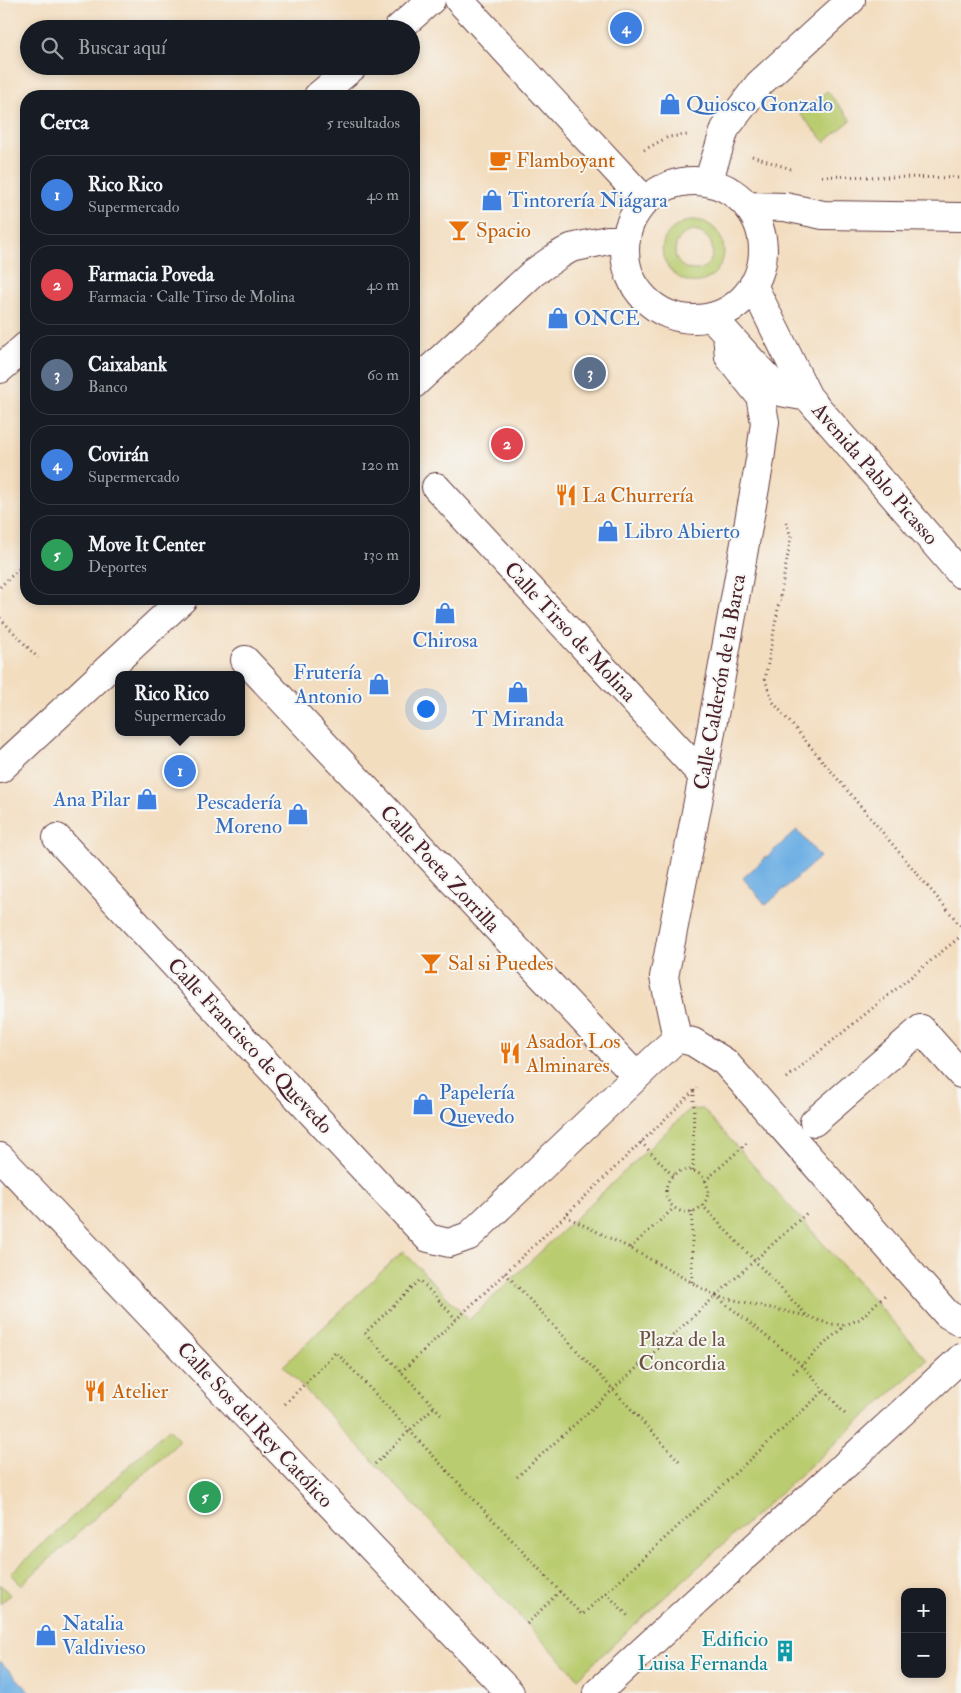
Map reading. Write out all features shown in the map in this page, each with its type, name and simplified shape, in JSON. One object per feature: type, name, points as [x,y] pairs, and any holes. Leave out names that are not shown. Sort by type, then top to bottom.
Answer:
[{"type":"street","points":[[408,20],[431,0]]},
{"type":"street","points":[[459,0],[645,201]]},
{"type":"street","points":[[708,182],[725,129],[759,84],[851,0]]},
{"type":"street","points":[[325,90],[343,75]]},
{"type":"street","points":[[689,181],[708,182],[729,190],[747,206],[755,218],[761,233],[763,246],[759,273],[753,285],[720,326],[697,320],[682,319],[654,307],[641,294],[631,279],[626,260],[626,240],[632,219],[645,201],[657,191],[671,184],[689,181]]},
{"type":"street","points":[[747,206],[785,207],[823,214],[961,217]]},
{"type":"street","points":[[420,378],[533,272],[571,248],[608,240],[626,240]]},
{"type":"street","name":"Avenida Pablo Picasso","points":[[753,285],[808,397],[961,574]]},
{"type":"street","name":"Avenida Pablo Picasso","points":[[720,326],[780,392],[808,397]]},
{"type":"street","name":"Calle Calderón de la Barca","points":[[677,1038],[664,977],[703,776],[760,460],[765,422],[760,396],[729,357],[720,326]]},
{"type":"street","points":[[0,369],[20,351]]},
{"type":"street","name":"Calle Tirso de Molina","points":[[436,487],[703,776]]},
{"type":"street","points":[[0,768],[177,605]]},
{"type":"street","name":"Calle Poeta Zorrilla","points":[[245,660],[636,1076]]},
{"type":"street","name":"Calle Francisco de Quevedo","points":[[57,838],[428,1238],[449,1243],[470,1236],[636,1076]]},
{"type":"street","points":[[814,1122],[921,1029],[961,1074]]},
{"type":"street","points":[[636,1076],[677,1038],[693,1042],[725,1062],[947,1314],[961,1322]]},
{"type":"street","name":"Calle Sos del Rey Católico","points":[[0,1156],[510,1693]]},
{"type":"street","points":[[597,1693],[961,1358]]},
{"type":"path","points":[[642,151],[668,137],[686,135]]},
{"type":"path","points":[[764,160],[798,172]]},
{"type":"path","points":[[815,176],[961,178]]},
{"type":"path","points":[[784,518],[791,537],[765,680],[773,702],[961,926]]},
{"type":"path","points":[[0,587],[20,568]]},
{"type":"path","points":[[0,618],[38,658]]},
{"type":"path","points":[[781,1083],[961,936]]},
{"type":"path","points":[[401,1372],[694,1090],[693,1171]]},
{"type":"path","points":[[705,1181],[754,1136]]},
{"type":"path","points":[[641,1142],[673,1176]]},
{"type":"path","points":[[693,1171],[705,1181],[708,1194],[702,1206],[692,1211],[680,1211],[674,1208],[667,1198],[666,1186],[678,1172],[693,1171]]},
{"type":"path","points":[[517,1477],[816,1205]]},
{"type":"path","points":[[702,1206],[806,1316]]},
{"type":"path","points":[[630,1248],[674,1208]]},
{"type":"path","points":[[692,1211],[692,1282]]},
{"type":"path","points":[[565,1216],[630,1248],[716,1296],[802,1364],[870,1441]]},
{"type":"path","points":[[505,1273],[680,1462]]},
{"type":"path","points":[[441,1414],[365,1334],[420,1280],[456,1319]]},
{"type":"path","points":[[716,1296],[806,1316],[829,1324],[844,1324],[860,1319],[891,1290]]},
{"type":"path","points":[[793,1373],[844,1324]]},
{"type":"path","points":[[285,1404],[336,1352],[582,1615],[824,1390]]},
{"type":"path","points":[[375,1464],[434,1407]]},
{"type":"path","points":[[527,1624],[560,1591]]},
{"type":"path","points":[[606,1593],[629,1617]]},
{"type":"green space","points":[[827,91],[851,120],[825,142],[800,114]]},
{"type":"green space","points":[[690,220],[695,220],[706,223],[717,231],[724,247],[723,259],[709,278],[695,282],[681,279],[670,270],[663,257],[663,243],[671,230]],"holes":[[[693,231],[702,234],[712,245],[711,259],[701,269],[685,268],[676,258],[676,245],[685,234]]]},
{"type":"green space","name":"Plaza de la Concordia","points":[[703,1109],[927,1360],[635,1624],[578,1678],[283,1366],[403,1251],[469,1320],[689,1110]]},
{"type":"green space","points":[[169,1429],[180,1441],[21,1585],[11,1573]]},
{"type":"green space","points":[[0,1584],[10,1595],[0,1604]]},
{"type":"water","points":[[797,830],[820,857],[766,905],[743,878]]},
{"type":"water","points":[[0,1661],[31,1693],[0,1693]]},
{"type":"place","name":"Covirán","points":[[626,28]]},
{"type":"place","name":"Quiosco Gonzalo","points":[[670,104]]},
{"type":"place","name":"Flamboyant","points":[[500,160]]},
{"type":"place","name":"Tintorería Niágara","points":[[492,200]]},
{"type":"place","name":"Spacio","points":[[459,230]]},
{"type":"place","name":"ONCE","points":[[558,318]]},
{"type":"place","name":"Caixabank","points":[[590,373]]},
{"type":"place","name":"Farmacia Poveda","points":[[507,444]]},
{"type":"place","name":"La Churrería","points":[[566,495]]},
{"type":"place","name":"Libro Abierto","points":[[608,531]]},
{"type":"place","name":"Chirosa","points":[[445,613]]},
{"type":"place","name":"Frutería Antonio","points":[[379,684]]},
{"type":"place","name":"T Miranda","points":[[518,692]]},
{"type":"place","name":"Rico Rico","points":[[180,771]]},
{"type":"place","name":"Ana Pilar","points":[[147,799]]},
{"type":"place","name":"Pescadería Moreno","points":[[298,814]]},
{"type":"place","name":"Sal si Puedes","points":[[431,963]]},
{"type":"place","name":"Asador Los Alminares","points":[[510,1053]]},
{"type":"place","name":"Papelería Quevedo","points":[[423,1104]]},
{"type":"place","name":"Atelier","points":[[95,1391]]},
{"type":"place","name":"Move It Center","points":[[205,1497]]},
{"type":"place","name":"Natalia Valdivieso","points":[[46,1635]]},
{"type":"place","name":"Edificio Luisa Fernanda","points":[[785,1651]]}]
